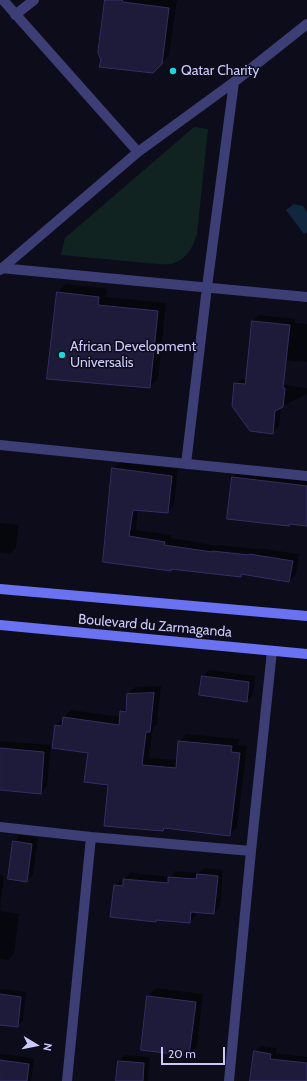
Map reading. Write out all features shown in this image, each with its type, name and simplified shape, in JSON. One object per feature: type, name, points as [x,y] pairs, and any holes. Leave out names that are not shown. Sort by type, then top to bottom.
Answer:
[{"type":"main road","name":"Boulevard du Zarmaganda","points":[[0,589],[307,616]]},
{"type":"main road","name":"Boulevard du Zarmaganda","points":[[0,625],[307,654]]},
{"type":"street","points":[[3,0],[138,152]]},
{"type":"street","points":[[15,15],[34,0]]},
{"type":"street","points":[[1,269],[138,152],[234,82],[307,24]]},
{"type":"street","points":[[186,464],[207,287],[234,82]]},
{"type":"street","points":[[1,269],[307,297]]},
{"type":"street","points":[[0,445],[307,476]]},
{"type":"street","points":[[229,1081],[272,651]]},
{"type":"street","points":[[0,827],[91,837],[251,851]]},
{"type":"street","points":[[67,1081],[91,837]]},
{"type":"green space","points":[[194,127],[208,129],[197,234],[192,247],[183,258],[172,264],[158,264],[61,255],[65,238]]},
{"type":"water","points":[[294,204],[303,206],[307,212],[307,232],[304,234],[286,210]]},
{"type":"building","points":[[105,0],[122,0],[123,2],[169,8],[162,64],[153,73],[99,67],[101,60],[98,53]]},
{"type":"building","points":[[57,292],[99,297],[98,305],[158,311],[150,388],[47,379]]},
{"type":"building","points":[[252,321],[290,325],[283,388],[285,388],[283,407],[275,411],[273,434],[250,431],[232,406],[234,383],[245,384]]},
{"type":"building","points":[[112,468],[172,476],[168,513],[133,510],[129,536],[165,542],[164,545],[212,552],[249,554],[293,561],[289,582],[241,574],[241,577],[171,569],[171,571],[103,562]]},
{"type":"building","points":[[232,477],[307,486],[307,526],[289,524],[289,526],[227,519]]},
{"type":"building","points":[[202,676],[249,682],[247,702],[199,695]]},
{"type":"building","points":[[154,693],[150,732],[146,732],[142,765],[176,768],[178,741],[232,746],[231,752],[240,753],[230,836],[164,828],[163,831],[104,826],[108,785],[84,782],[88,753],[52,748],[55,725],[62,726],[63,717],[119,725],[120,711],[126,712],[127,694]]},
{"type":"building","points":[[0,748],[44,752],[41,794],[0,790]]},
{"type":"building","points":[[13,841],[32,844],[27,882],[8,879]]},
{"type":"building","points":[[197,874],[218,876],[214,914],[191,912],[190,923],[156,920],[156,922],[110,917],[114,885],[123,886],[123,879],[168,883],[168,877],[196,879]]},
{"type":"building","points":[[0,994],[21,997],[18,1027],[0,1025]]},
{"type":"building","points":[[147,996],[196,1002],[189,1056],[141,1050]]},
{"type":"building","points":[[254,1051],[271,1054],[270,1059],[307,1063],[307,1081],[250,1081]]},
{"type":"building","points":[[0,1060],[29,1064],[27,1081],[0,1081]]},
{"type":"building","points":[[118,1061],[144,1063],[143,1081],[116,1081]]},
{"type":"place","name":"Qatar Charity","points":[[173,71]]},
{"type":"place","name":"African Development Universalis","points":[[62,355]]}]
